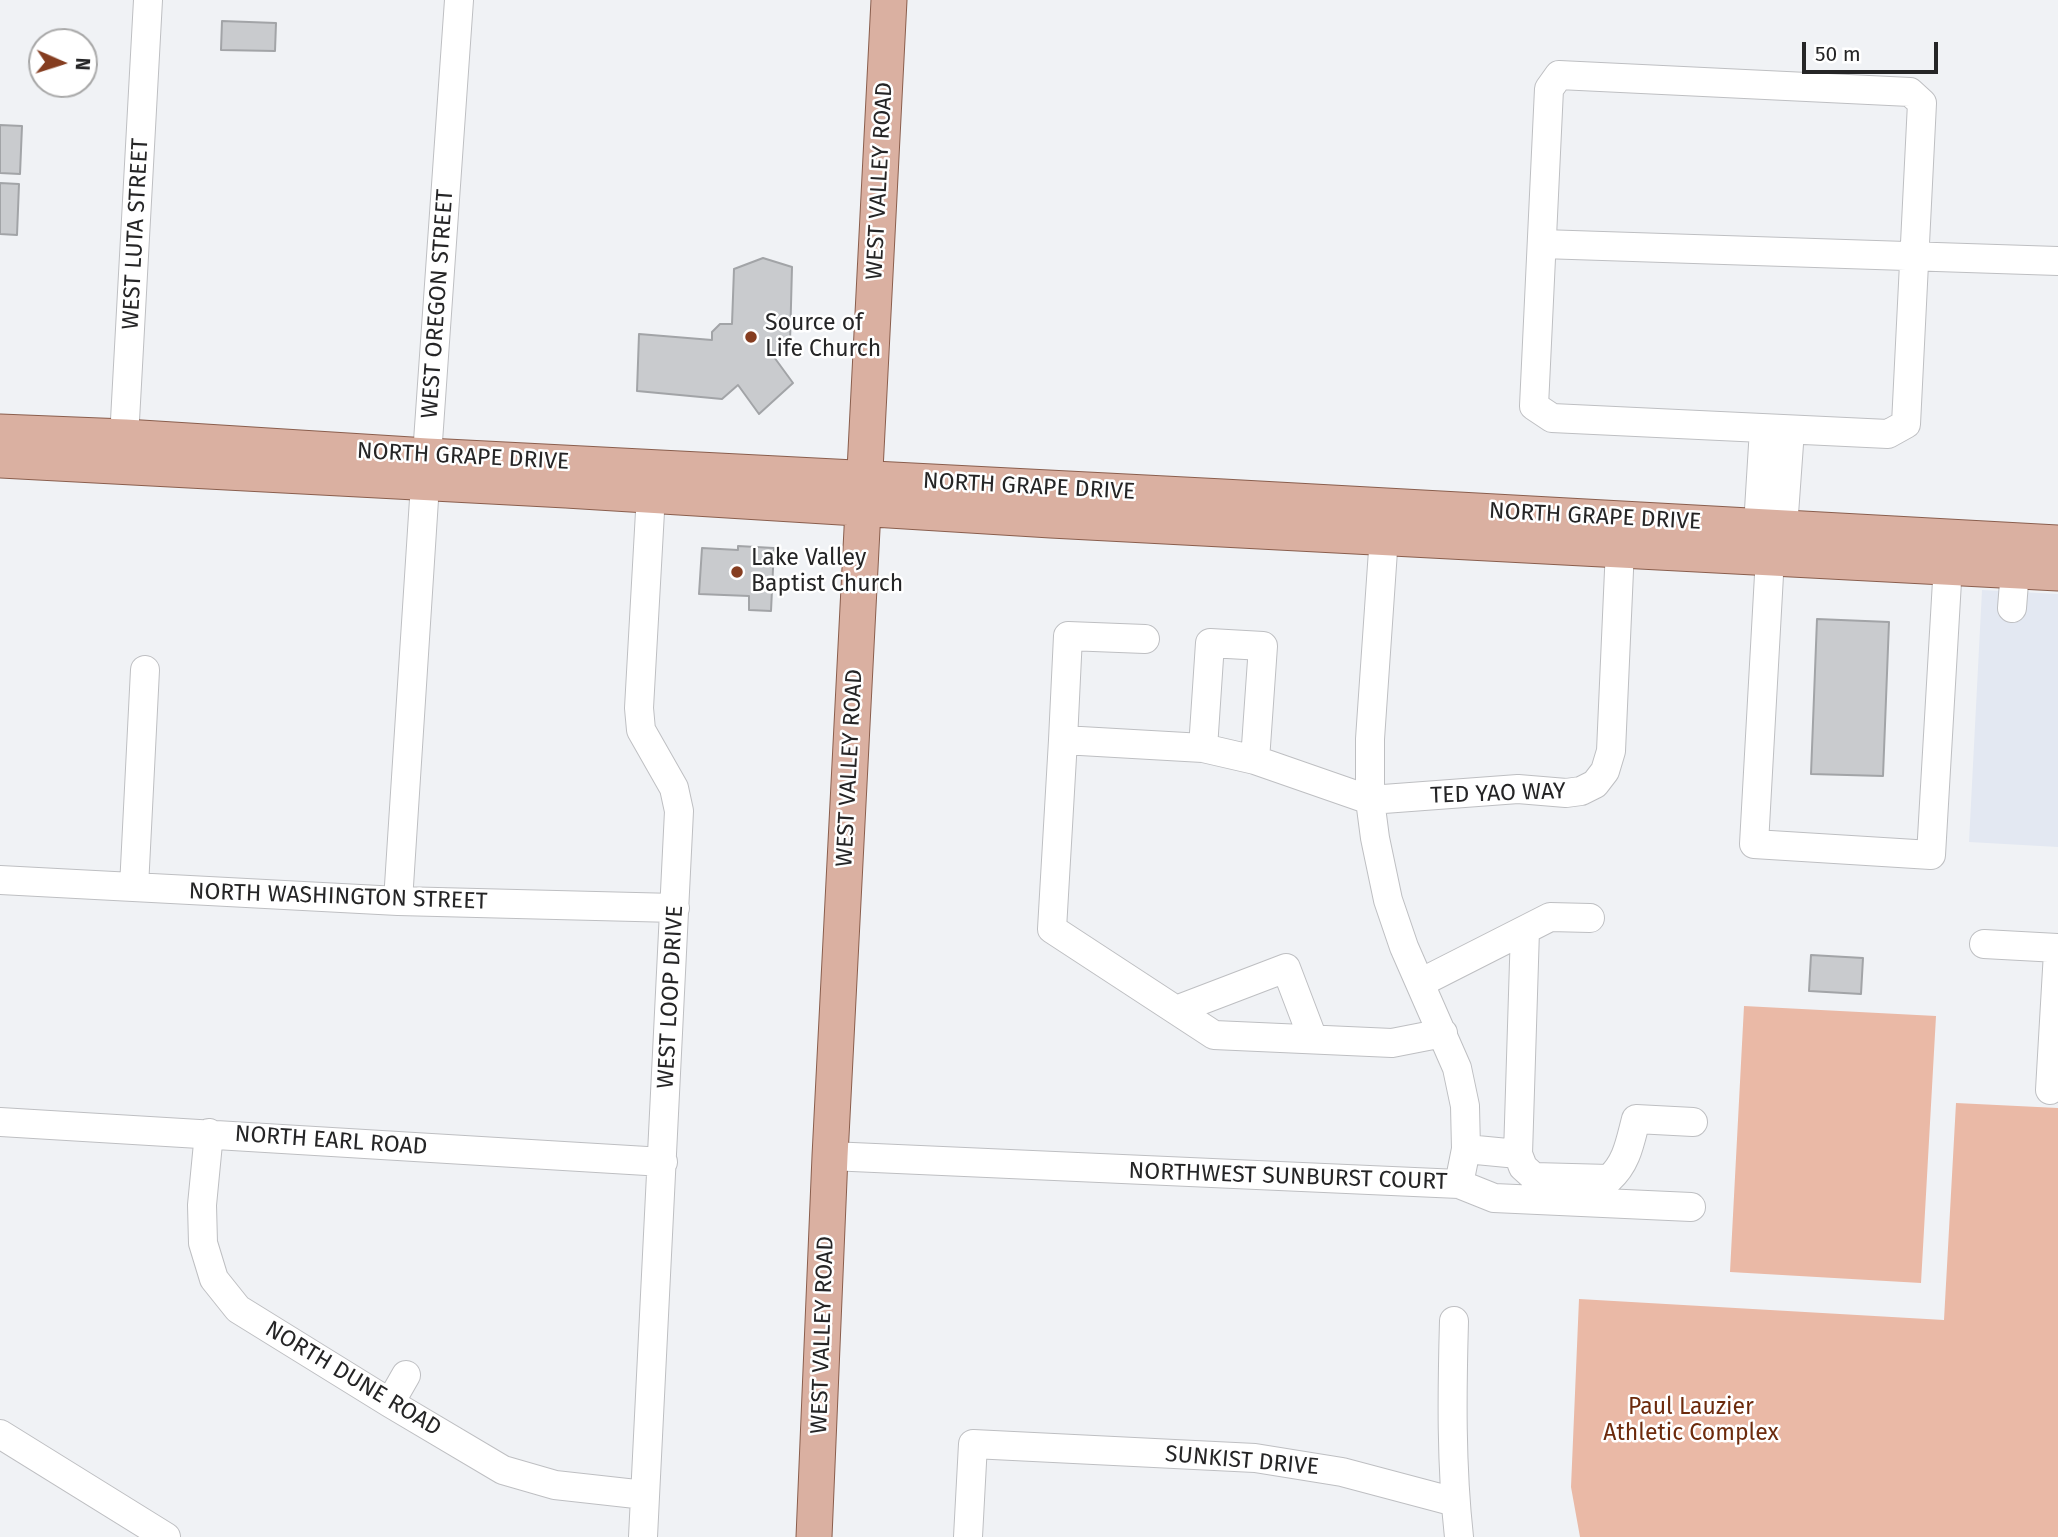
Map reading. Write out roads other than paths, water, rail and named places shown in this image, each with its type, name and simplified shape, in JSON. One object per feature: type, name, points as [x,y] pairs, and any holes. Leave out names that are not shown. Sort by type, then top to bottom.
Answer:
[{"type":"main road","name":"WEST VALLEY ROAD","points":[[814,1537],[830,1156],[889,0]]},
{"type":"main road","name":"NORTH GRAPE DRIVE","points":[[0,432],[124,452],[864,494],[1771,537],[1948,552],[2058,543]]},
{"type":"main road","points":[[0,460],[124,452]]},
{"type":"main road","name":"NORTH GRAPE DRIVE","points":[[864,494],[1384,536],[1620,548],[1771,537]]},
{"type":"main road","name":"NORTH GRAPE DRIVE","points":[[1948,552],[2015,570],[2058,573]]},
{"type":"street","name":"WEST LUTA STREET","points":[[124,452],[148,0]]},
{"type":"street","name":"WEST OREGON STREET","points":[[398,901],[459,0]]},
{"type":"street","points":[[1559,75],[1923,91],[1904,435],[1535,417],[1542,244],[1549,89],[1559,75]]},
{"type":"street","points":[[1542,244],[2058,261]]},
{"type":"street","points":[[1777,429],[1754,844],[1931,855],[1948,552]]},
{"type":"street","name":"WEST LOOP DRIVE","points":[[643,1537],[679,811],[674,788],[641,730],[639,708],[651,481]]},
{"type":"street","name":"NORTHWEST SUNBURST COURT","points":[[830,1156],[1459,1184],[1466,1149],[1465,1106],[1457,1068],[1404,947],[1388,900],[1370,800],[1370,739],[1384,536]]},
{"type":"street","name":"TED YAO WAY","points":[[1370,800],[1518,789],[1566,793],[1581,791],[1605,780],[1611,751],[1620,548]]},
{"type":"street","points":[[2012,608],[2015,570]]},
{"type":"street","points":[[1145,639],[1068,636],[1052,929],[1214,1035],[1392,1043],[1443,1033]]},
{"type":"street","points":[[1203,748],[1210,643],[1263,646],[1255,760]]},
{"type":"street","points":[[134,887],[145,670]]},
{"type":"street","points":[[1063,740],[1203,748],[1255,760],[1370,800]]},
{"type":"street","name":"NORTH WASHINGTON STREET","points":[[0,880],[398,901],[676,908]]},
{"type":"street","points":[[1420,983],[1550,918],[1590,918]]},
{"type":"street","points":[[1525,930],[1518,1154],[1523,1167],[1534,1177],[1609,1179],[1619,1170],[1626,1156],[1636,1119],[1693,1122]]},
{"type":"street","points":[[1984,944],[2058,950],[2050,1090]]},
{"type":"street","points":[[1176,1010],[1286,968],[1313,1039]]},
{"type":"street","name":"NORTH EARL ROAD","points":[[0,1122],[663,1162]]},
{"type":"street","name":"NORTH DUNE ROAD","points":[[209,1133],[202,1205],[203,1243],[214,1279],[238,1309],[503,1470],[555,1485],[645,1495]]},
{"type":"street","points":[[1466,1149],[1518,1154]]},
{"type":"street","points":[[1459,1184],[1494,1198],[1691,1207]]},
{"type":"street","points":[[1454,1321],[1452,1412],[1459,1537]]},
{"type":"street","points":[[390,1403],[406,1375]]},
{"type":"street","points":[[0,1434],[166,1537]]},
{"type":"street","name":"SUNKIST DRIVE","points":[[968,1537],[969,1440],[1024,1446],[1255,1458],[1342,1472],[1455,1502]]},
{"type":"place","name":"Source of Life Church","points":[[751,337]]},
{"type":"place","name":"Lake Valley Baptist Church","points":[[737,572]]},
{"type":"park label","name":"Paul Lauzier Athletic Complex","points":[[1691,1421]]}]
